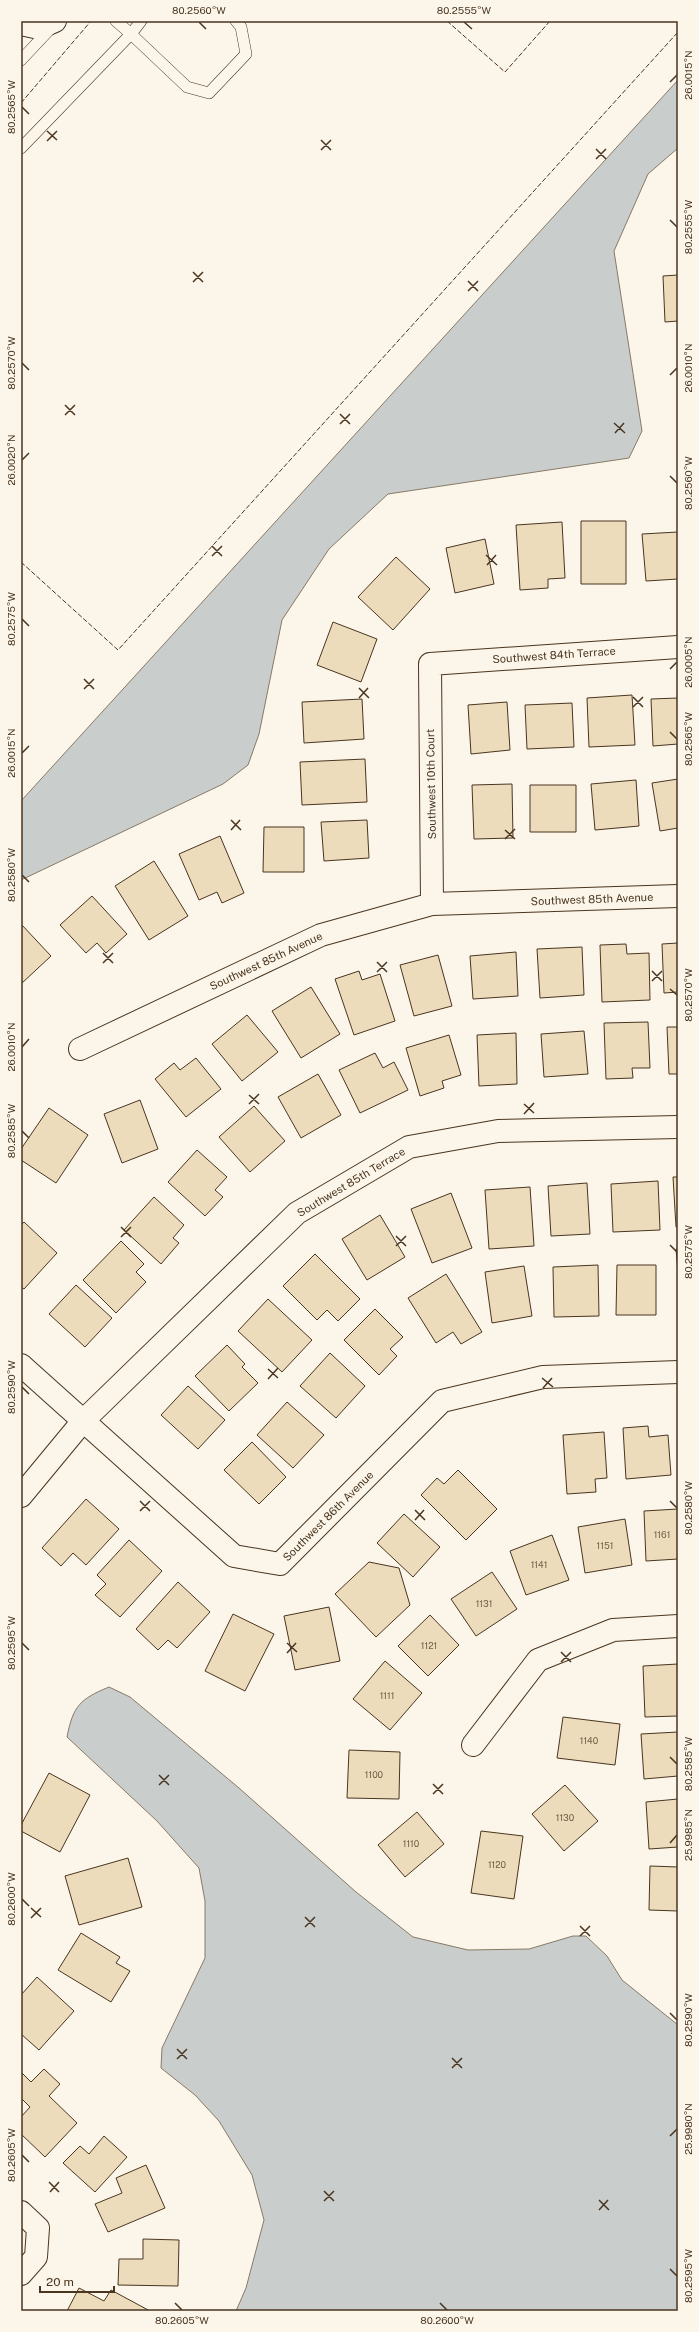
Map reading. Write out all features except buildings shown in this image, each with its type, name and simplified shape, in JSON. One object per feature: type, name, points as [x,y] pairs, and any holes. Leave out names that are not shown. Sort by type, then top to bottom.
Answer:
[{"type":"street","points":[[21,24],[39,28],[56,21]]},
{"type":"street","name":"Southwest 84th Terrace","points":[[430,664],[678,647]]},
{"type":"street","name":"Southwest 10th Court","points":[[430,664],[432,904]]},
{"type":"street","name":"Southwest 85th Avenue","points":[[80,1049],[321,935],[432,904],[678,896]]},
{"type":"street","name":"Southwest 85th Terrace","points":[[21,1496],[82,1421],[297,1213],[409,1147],[498,1131],[678,1127]]},
{"type":"street","name":"Southwest 86th Avenue","points":[[21,1365],[234,1556],[280,1564],[442,1401],[542,1377],[678,1372]]},
{"type":"street","points":[[473,1745],[538,1660],[613,1630],[678,1626]]},
{"type":"street","points":[[21,2212],[38,2228],[36,2257],[21,2274]]},
{"type":"lane","points":[[21,60],[56,21]]},
{"type":"lane","points":[[116,21],[187,87],[209,93],[246,54],[241,27],[236,21]]},
{"type":"lane","points":[[21,148],[131,34],[141,21]]},
{"type":"shaded area","points":[[678,80],[678,148],[648,174],[614,251],[642,431],[629,458],[388,494],[329,549],[282,620],[259,734],[248,765],[223,784],[21,880],[21,801]]},
{"type":"shaded area","points":[[109,1687],[130,1697],[239,1788],[356,1892],[413,1937],[468,1950],[529,1949],[573,1936],[586,1936],[607,1956],[622,1980],[678,2025],[678,2311],[236,2311],[246,2288],[264,2220],[252,2175],[219,2121],[195,2095],[161,2068],[162,2048],[205,1958],[205,1901],[199,1868],[157,1821],[67,1737],[72,1718],[79,1705],[99,1691]]},
{"type":"fence","points":[[21,103],[91,21]]},
{"type":"fence","points":[[447,21],[505,72],[550,21]]},
{"type":"fence","points":[[21,562],[118,650],[678,32]]}]
